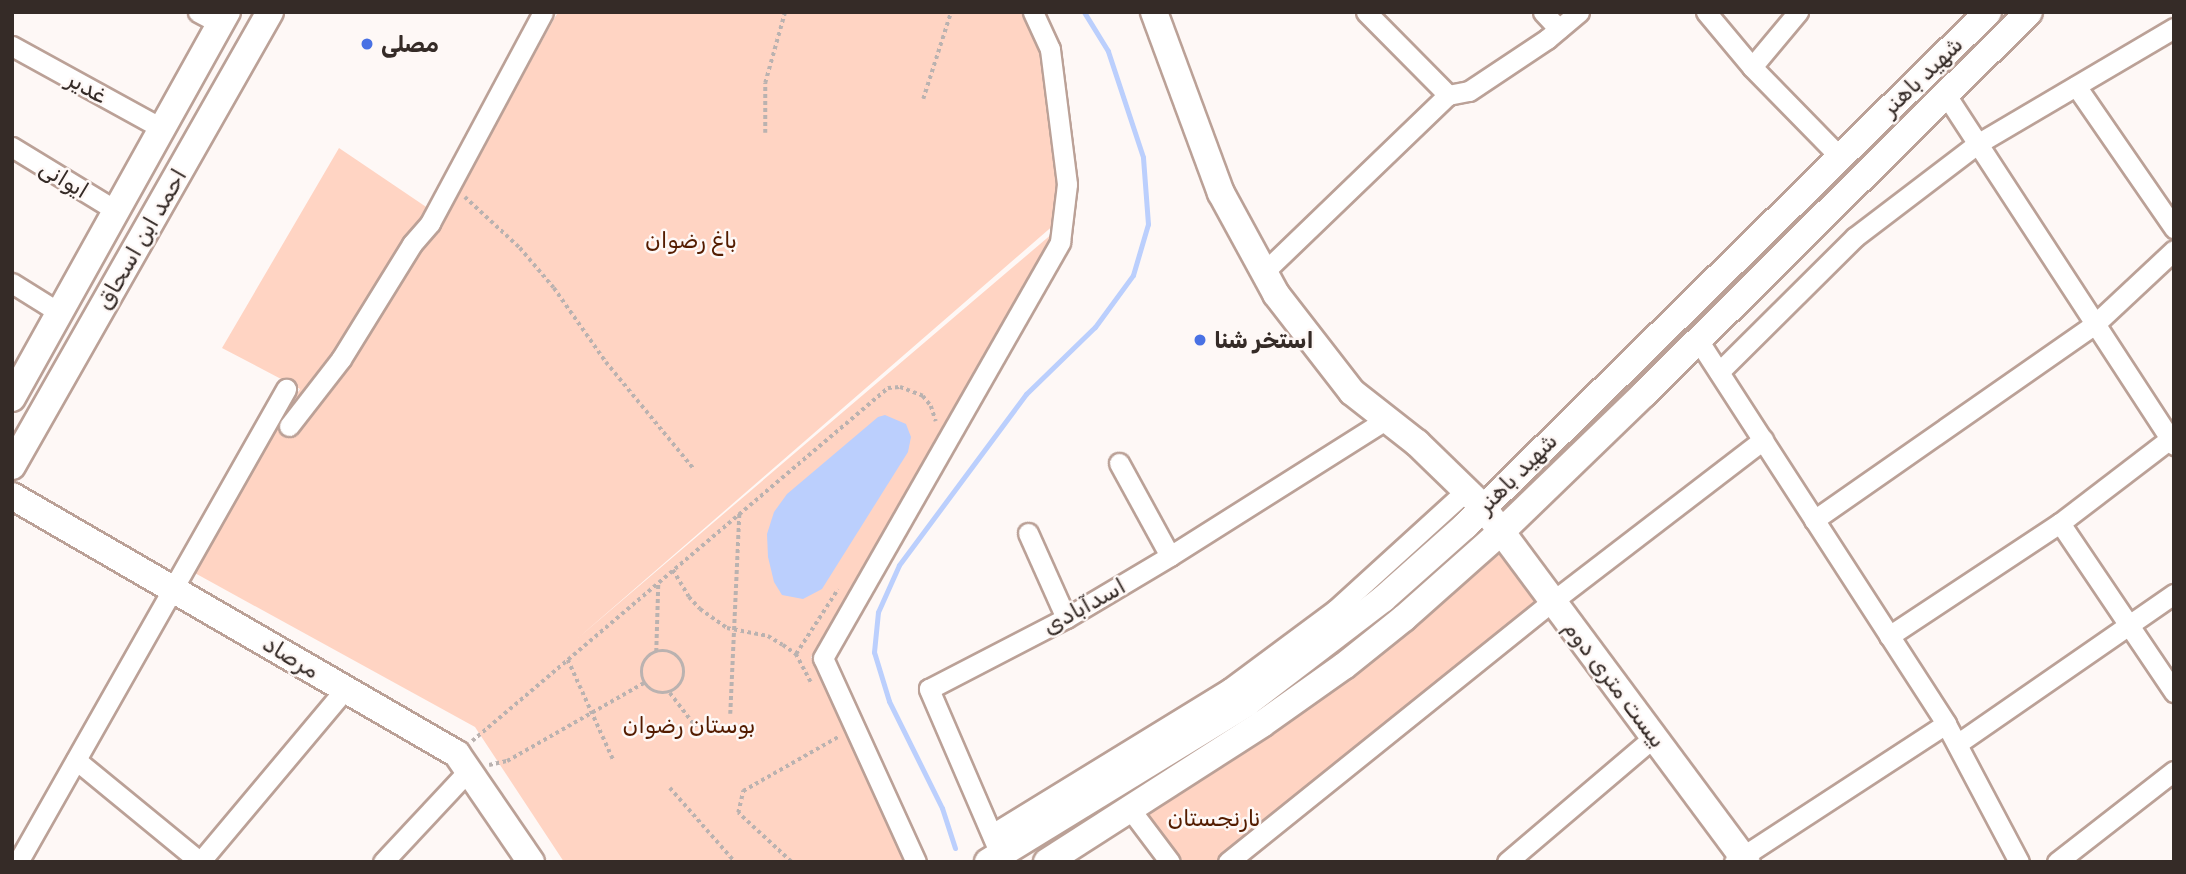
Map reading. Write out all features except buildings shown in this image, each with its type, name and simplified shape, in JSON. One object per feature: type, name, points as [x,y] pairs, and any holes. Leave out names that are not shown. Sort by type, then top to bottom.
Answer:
[{"type":"main road","name":"احمد ابن اسحاق","points":[[12,466],[270,12]]},
{"type":"main road","name":"بیست متری دوم","points":[[1154,12],[1222,193],[1276,294],[1352,392],[1387,419],[1474,499],[1654,737],[1741,860]]},
{"type":"main road","name":"شهید باهنر","points":[[994,850],[1258,696],[1383,599],[1474,499],[1840,157],[1988,12]]},
{"type":"main road","name":"شهید باهنر","points":[[1047,862],[1262,724],[1344,666],[1501,532],[2029,12]]},
{"type":"main road","name":"احمد ابن اسحاق","points":[[12,398],[163,129],[215,16]]},
{"type":"main road","name":"مرصاد","points":[[12,496],[173,587],[463,762],[531,862]]},
{"type":"street","points":[[289,426],[371,314],[451,183],[542,12]]},
{"type":"street","points":[[916,862],[822,658],[1060,242],[1067,184],[1050,49],[1033,12]]},
{"type":"street","points":[[1366,12],[1448,95]]},
{"type":"street","points":[[1543,12],[1559,29]]},
{"type":"street","points":[[1264,272],[1448,95],[1469,91],[1559,29],[1579,12]]},
{"type":"street","points":[[1706,12],[1752,67],[1840,157]]},
{"type":"street","points":[[1752,67],[1798,12]]},
{"type":"street","points":[[1719,372],[1855,237],[1977,144],[2174,29]]},
{"type":"street","name":"غدیر","points":[[12,46],[163,129]]},
{"type":"street","points":[[2076,86],[2174,228]]},
{"type":"street","points":[[1889,636],[2060,523],[2172,442],[2166,415],[2095,324],[1945,95]]},
{"type":"street","name":"ایوانی","points":[[12,148],[117,211]]},
{"type":"street","points":[[1814,520],[2095,324],[2174,250]]},
{"type":"street","points":[[12,284],[60,313]]},
{"type":"street","points":[[1698,340],[1946,724],[2019,862]]},
{"type":"street","points":[[18,862],[286,389]]},
{"type":"street","name":"اسدآبادی","points":[[994,850],[929,689],[1066,618],[1170,556],[1387,419]]},
{"type":"street","points":[[1228,862],[1553,601],[1763,440]]},
{"type":"street","points":[[1119,463],[1170,556]]},
{"type":"street","points":[[2060,523],[2174,692]]},
{"type":"street","points":[[1028,533],[1066,618]]},
{"type":"street","points":[[1957,744],[2174,594]]},
{"type":"street","points":[[76,760],[200,862],[345,689]]},
{"type":"street","points":[[1741,860],[1946,724]]},
{"type":"street","points":[[1507,862],[1654,737]]},
{"type":"street","points":[[383,862],[463,762]]},
{"type":"street","points":[[2057,862],[2174,771]]},
{"type":"street","points":[[1130,809],[1170,862]]},
{"type":"path","points":[[765,133],[765,83],[785,12]]},
{"type":"path","points":[[923,99],[951,12]]},
{"type":"path","points":[[451,183],[520,248],[554,288],[606,362],[693,468]]},
{"type":"path","points":[[463,762],[568,660],[888,388],[912,390],[923,396],[936,417],[936,430]]},
{"type":"path","points":[[730,714],[739,514]]},
{"type":"path","points":[[673,570],[689,597],[700,609],[727,628],[768,636],[796,654],[812,684]]},
{"type":"path","points":[[656,652],[657,583]]},
{"type":"path","points":[[796,654],[840,587]]},
{"type":"path","points":[[656,652],[671,652],[677,656],[684,669],[681,683],[670,693],[655,692],[644,683],[644,661],[656,652]]},
{"type":"path","points":[[568,660],[613,759]]},
{"type":"path","points":[[463,762],[508,761],[644,683]]},
{"type":"path","points":[[670,693],[696,727]]},
{"type":"path","points":[[791,862],[738,813],[738,804],[743,791],[838,736],[834,730]]},
{"type":"path","points":[[670,788],[735,862]]},
{"type":"green space","name":"باغ رضوان","points":[[558,12],[1029,12],[1050,49],[1063,217],[578,638],[1053,233],[811,657],[816,671],[898,818],[910,862],[564,862],[475,727],[193,572],[300,389],[222,348],[339,148],[444,219]]},
{"type":"green space","name":"نارنجستان","points":[[1502,544],[1548,605],[1228,862],[1184,862],[1142,812],[1260,740],[1359,672],[1479,561]]},
{"type":"water","points":[[885,415],[906,424],[911,437],[908,452],[822,589],[803,599],[782,595],[774,582],[768,557],[767,534],[774,512],[787,494],[878,417]]},
{"type":"waterway","points":[[955,848],[942,808],[889,701],[874,652],[878,612],[899,565],[1026,394],[1095,327],[1133,275],[1148,224],[1143,157],[1108,51],[1084,12]]},
{"type":"place","name":"مصلی","points":[[367,44]]},
{"type":"place","name":"استخر شنا","points":[[1200,340]]},
{"type":"park label","name":"بوستان رضوان","points":[[689,725]]}]
